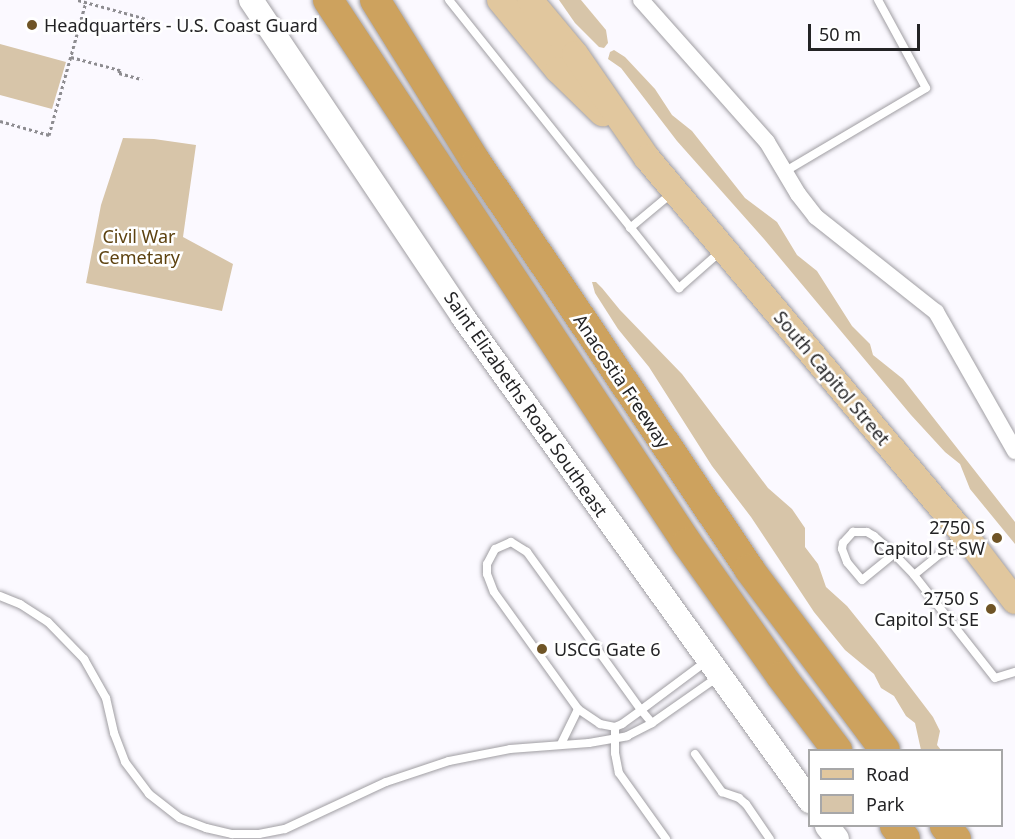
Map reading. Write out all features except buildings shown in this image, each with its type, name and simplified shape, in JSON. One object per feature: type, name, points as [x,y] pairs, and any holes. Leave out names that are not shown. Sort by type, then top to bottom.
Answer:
[{"type":"highway","name":"Anacostia Freeway","points":[[328,0],[693,552],[836,749]]},
{"type":"highway","name":"Anacostia Freeway","points":[[375,0],[453,126],[749,569],[884,749]]},
{"type":"highway","points":[[947,827],[956,839]]},
{"type":"main road","name":"Saint Elizabeths Road Southeast","points":[[251,0],[463,317],[808,798]]},
{"type":"main road","points":[[500,0],[558,70],[647,158]]},
{"type":"main road","points":[[530,0],[575,54],[647,158]]},
{"type":"main road","name":"South Capitol Street","points":[[647,158],[964,534],[1015,601]]},
{"type":"street","points":[[641,0],[767,142],[802,200],[821,222],[936,312],[1015,451]]},
{"type":"lane","points":[[449,0],[679,288],[724,249]]},
{"type":"lane","points":[[784,172],[926,88],[878,0]]},
{"type":"lane","points":[[630,228],[675,191]]},
{"type":"lane","points":[[894,554],[862,580],[847,562],[842,549],[848,537],[860,531],[874,536],[894,554],[914,575],[995,678],[1015,672]]},
{"type":"lane","points":[[914,575],[964,534]]},
{"type":"lane","points":[[652,723],[641,711],[527,552],[520,544],[511,542],[502,544],[490,556],[487,574],[490,584],[578,709],[600,724],[615,727],[641,711],[714,668]]},
{"type":"lane","points":[[0,596],[20,604],[48,622],[74,646],[89,665],[106,698],[119,749],[139,784],[159,803],[180,818],[219,832],[245,835],[272,832],[299,824],[357,794],[417,771],[481,754],[616,740],[652,723],[714,668]]},
{"type":"lane","points":[[561,744],[578,709]]},
{"type":"lane","points":[[615,727],[619,773],[666,839]]},
{"type":"lane","points":[[695,754],[722,792],[739,798],[746,804],[770,839]]},
{"type":"path","points":[[78,0],[147,19]]},
{"type":"path","points":[[0,121],[50,135],[86,2]]},
{"type":"path","points":[[71,57],[120,70],[119,73],[142,79]]},
{"type":"green space","points":[[559,0],[581,0],[606,30],[608,43],[604,48],[599,47],[575,23]]},
{"type":"green space","points":[[0,44],[66,62],[52,109],[0,95]]},
{"type":"green space","points":[[614,50],[625,57],[655,89],[672,115],[692,131],[745,198],[777,222],[797,255],[817,271],[852,326],[870,344],[873,355],[903,379],[1015,522],[1015,544],[970,489],[960,464],[945,452],[911,415],[764,239],[677,141],[621,68],[608,59],[610,52]]},
{"type":"green space","name":"Civil War Cemetary","points":[[123,138],[154,139],[196,145],[183,237],[233,264],[222,311],[86,283],[101,205]]},
{"type":"green space","points":[[592,282],[596,282],[602,288],[620,310],[682,374],[768,488],[792,509],[805,528],[805,547],[818,564],[826,587],[847,606],[933,717],[940,731],[937,745],[940,749],[921,749],[915,723],[906,716],[894,696],[881,688],[874,674],[845,650],[814,612],[751,517],[712,466],[649,367],[618,329],[595,293]]},
{"type":"place","name":"Headquarters - U.S. Coast Guard","points":[[32,25]]},
{"type":"place","name":"2750 S Capitol St SW","points":[[997,538]]},
{"type":"place","name":"2750 S Capitol St SE","points":[[991,609]]},
{"type":"place","name":"USCG Gate 6","points":[[542,649]]}]
